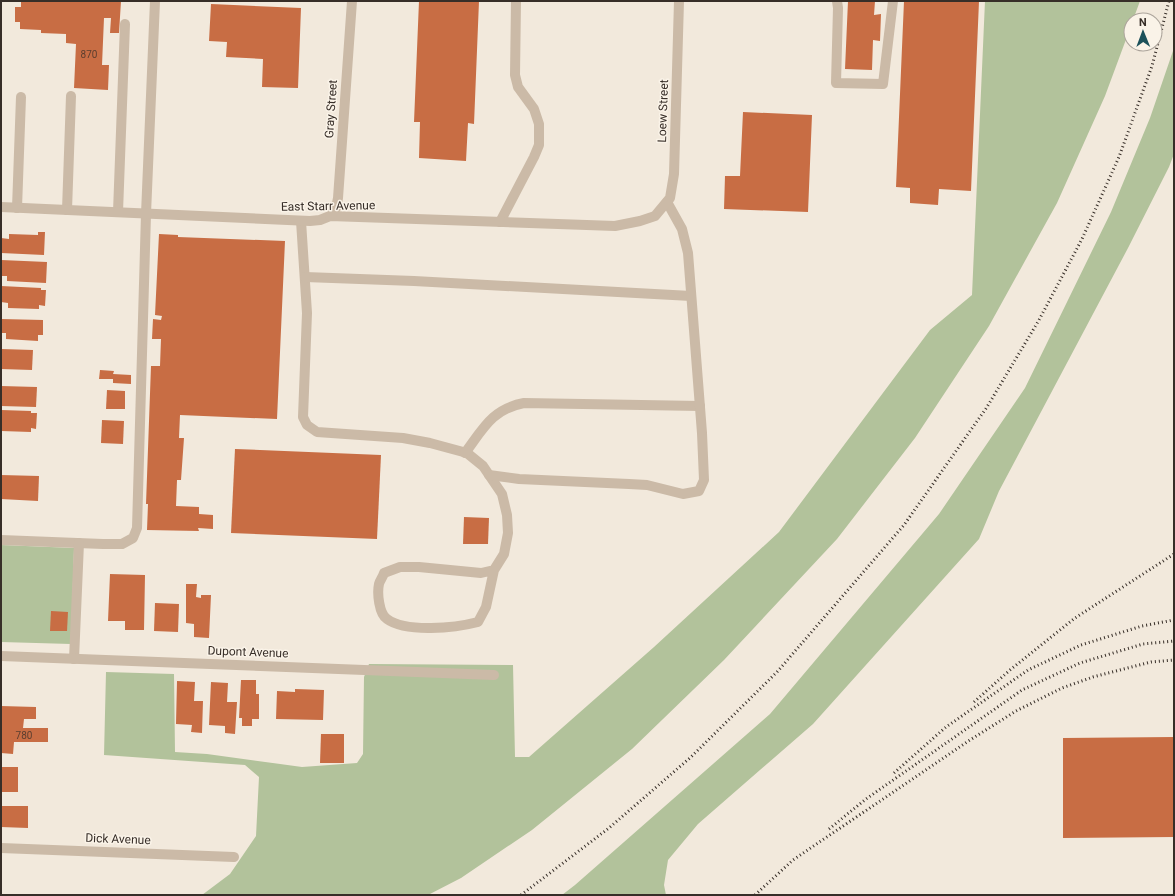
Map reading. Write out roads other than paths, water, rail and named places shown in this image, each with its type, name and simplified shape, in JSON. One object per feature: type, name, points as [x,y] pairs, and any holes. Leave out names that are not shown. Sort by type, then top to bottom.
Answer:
[{"type":"street","points":[[1,540],[79,544],[122,544],[134,538],[137,528],[146,214],[155,1]]},
{"type":"street","name":"Gray Street","points":[[330,216],[336,208],[338,198],[352,1]]},
{"type":"street","points":[[500,222],[534,157],[538,145],[539,124],[534,109],[518,87],[515,75],[516,1]]},
{"type":"street","name":"Loew Street","points":[[655,216],[670,198],[674,174],[679,1]]},
{"type":"street","points":[[837,1],[836,82],[884,84],[892,1]]},
{"type":"street","points":[[118,212],[125,24]]},
{"type":"street","points":[[67,210],[71,96]]},
{"type":"street","points":[[17,208],[21,97]]},
{"type":"street","points":[[489,475],[519,479],[647,485],[683,494],[699,492],[704,480],[700,406],[688,253],[682,229],[667,202]]},
{"type":"street","name":"East Starr Avenue","points":[[1,207],[301,221],[320,220],[330,216],[615,226],[640,221],[655,216]]},
{"type":"street","points":[[301,221],[307,313],[303,417],[307,425],[317,432],[403,438],[430,443],[465,453],[483,466],[502,494],[507,515],[508,533],[504,554],[494,570],[486,607],[478,622],[464,626],[430,628],[401,626],[386,618],[379,607],[378,586],[384,573],[400,567],[419,567],[481,573],[494,570]]},
{"type":"street","points":[[305,277],[691,296]]},
{"type":"street","points":[[465,453],[485,425],[501,410],[513,405],[524,403],[700,406]]},
{"type":"street","points":[[74,659],[79,544]]},
{"type":"street","name":"Dupont Avenue","points":[[1,656],[494,675]]},
{"type":"street","name":"Dick Avenue","points":[[1,848],[234,857]]},
{"type":"railway","points":[[521,895],[609,828],[691,757],[777,672],[904,525],[987,407],[1039,320],[1082,239],[1119,157],[1152,66],[1169,1]]},
{"type":"railway","points":[[974,702],[1010,670],[1075,618],[1174,554]]},
{"type":"railway","points":[[894,773],[946,727],[1028,670],[1081,645],[1142,626],[1174,620]]},
{"type":"railway","points":[[829,829],[866,799],[1022,690],[1080,663],[1143,644],[1174,641]]},
{"type":"railway","points":[[755,895],[793,860],[970,740],[1016,711],[1062,688],[1093,677],[1151,662],[1174,660]]}]
